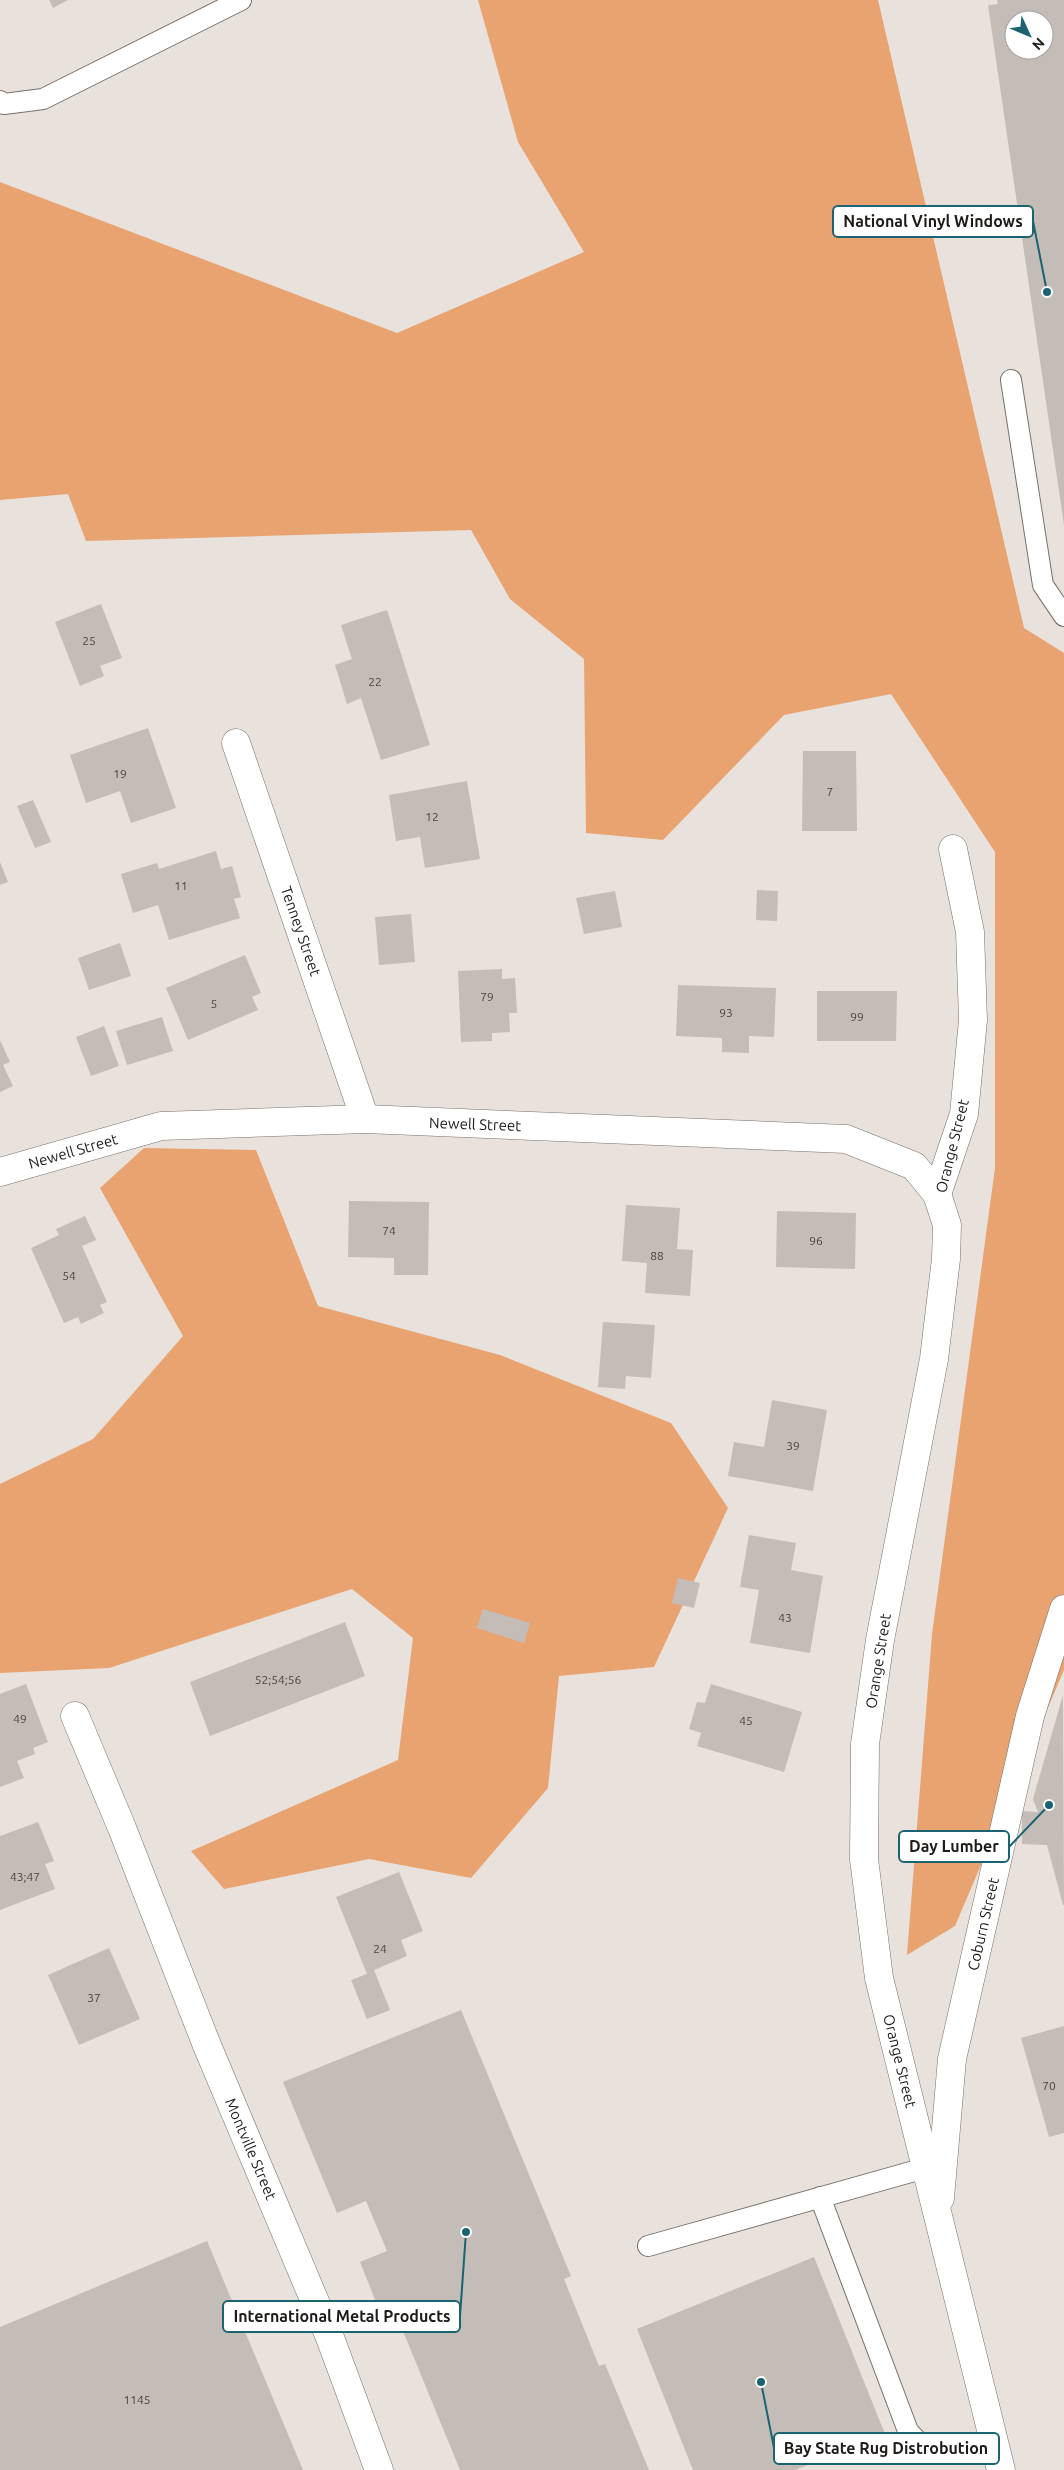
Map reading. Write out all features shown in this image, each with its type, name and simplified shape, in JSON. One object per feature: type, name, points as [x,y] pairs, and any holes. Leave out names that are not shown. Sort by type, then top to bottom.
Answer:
[{"type":"street","name":"Tenney Street","points":[[236,742],[365,1120]]},
{"type":"street","name":"Orange Street","points":[[953,849],[970,932],[973,1020],[964,1114],[937,1194],[947,1225],[946,1259],[934,1359],[880,1640],[865,1744],[864,1860],[879,1978],[999,2460]]},
{"type":"street","name":"Newell Street","points":[[0,1172],[161,1126],[365,1120],[846,1139],[914,1166],[937,1194]]},
{"type":"street","name":"Coburn Street","points":[[938,2215],[952,2058],[1030,1716],[1064,1609]]},
{"type":"street","name":"Montville Street","points":[[75,1716],[122,1828],[206,2043],[329,2335],[379,2470]]},
{"type":"lane","points":[[0,101],[4,104],[43,99],[241,0]]},
{"type":"lane","points":[[1011,380],[1043,585],[1064,616]]},
{"type":"lane","points":[[648,2246],[925,2168]]},
{"type":"lane","points":[[820,2198],[908,2431],[924,2448],[999,2460]]},
{"type":"shaded area","points":[[478,0],[878,0],[1024,628],[1064,653],[1064,1670],[955,1926],[907,1955],[932,1634],[995,1168],[995,852],[891,694],[784,715],[663,840],[586,833],[584,659],[510,599],[471,530],[86,541],[68,494],[0,500],[0,182],[397,333],[584,252],[518,142]]},
{"type":"shaded area","points":[[144,1148],[256,1150],[318,1306],[500,1355],[671,1423],[728,1508],[654,1667],[559,1676],[548,1788],[471,1878],[369,1859],[224,1889],[191,1851],[398,1760],[413,1638],[352,1589],[109,1668],[0,1673],[0,1484],[93,1439],[183,1336],[100,1188]]},
{"type":"building","points":[[49,0],[68,0],[53,8]]},
{"type":"building","points":[[997,0],[1064,0],[1064,525],[988,5],[998,4]]},
{"type":"building","points":[[101,604],[122,658],[100,666],[104,676],[80,686],[55,622]]},
{"type":"building","points":[[387,610],[430,745],[381,760],[361,698],[347,704],[335,665],[352,659],[341,625]]},
{"type":"building","points":[[148,728],[176,808],[131,823],[120,791],[86,803],[70,755]]},
{"type":"building","points":[[803,751],[856,751],[857,831],[802,831]]},
{"type":"building","points":[[467,781],[480,859],[425,868],[420,837],[396,841],[389,795]]},
{"type":"building","points":[[33,800],[51,842],[35,848],[17,806]]},
{"type":"building","points":[[216,851],[221,869],[232,866],[241,897],[234,899],[240,918],[169,940],[158,905],[133,913],[121,874],[157,863],[159,869]]},
{"type":"building","points":[[0,862],[8,882],[0,885]]},
{"type":"building","points":[[757,890],[778,891],[777,921],[756,920]]},
{"type":"building","points":[[615,891],[622,927],[584,934],[576,898]]},
{"type":"building","points":[[411,914],[415,962],[379,965],[375,917]]},
{"type":"building","points":[[120,943],[131,976],[89,990],[78,958]]},
{"type":"building","points":[[245,955],[261,993],[252,997],[258,1010],[188,1040],[166,988]]},
{"type":"building","points":[[502,969],[502,979],[515,978],[517,1013],[509,1013],[510,1032],[492,1033],[492,1041],[461,1042],[458,971]]},
{"type":"building","points":[[678,985],[776,988],[774,1037],[749,1036],[749,1053],[722,1052],[722,1038],[676,1036]]},
{"type":"building","points":[[817,991],[897,991],[896,1041],[817,1041]]},
{"type":"building","points":[[162,1017],[173,1051],[127,1065],[116,1031]]},
{"type":"building","points":[[104,1026],[119,1066],[91,1076],[76,1037]]},
{"type":"building","points":[[0,1040],[10,1062],[3,1065],[13,1086],[0,1092]]},
{"type":"building","points":[[349,1201],[429,1202],[428,1275],[394,1275],[394,1258],[348,1257]]},
{"type":"building","points":[[626,1205],[680,1208],[677,1249],[693,1250],[690,1296],[645,1293],[647,1263],[622,1261]]},
{"type":"building","points":[[777,1211],[856,1213],[855,1269],[776,1267]]},
{"type":"building","points":[[85,1216],[96,1240],[82,1246],[107,1302],[100,1305],[104,1313],[81,1324],[78,1317],[64,1323],[31,1248],[59,1235],[56,1229]]},
{"type":"building","points":[[603,1322],[655,1325],[651,1378],[626,1376],[625,1389],[598,1387]]},
{"type":"building","points":[[772,1400],[827,1410],[813,1491],[728,1476],[734,1442],[764,1447]]},
{"type":"building","points":[[749,1535],[796,1543],[791,1570],[823,1576],[810,1653],[750,1643],[759,1590],[740,1587]]},
{"type":"building","points":[[678,1578],[700,1583],[694,1608],[672,1603]]},
{"type":"building","points":[[483,1609],[530,1623],[524,1643],[477,1628]]},
{"type":"building","points":[[345,1622],[365,1676],[210,1736],[190,1682]]},
{"type":"building","points":[[26,1684],[48,1742],[33,1748],[35,1754],[17,1761],[24,1778],[0,1787],[0,1694]]},
{"type":"building","points":[[711,1684],[802,1712],[784,1772],[697,1746],[701,1733],[689,1729],[697,1702],[705,1703]]},
{"type":"building","points":[[1063,1695],[1064,1905],[1047,1845],[1022,1844],[1022,1811],[1038,1812],[1033,1799]]},
{"type":"building","points":[[38,1822],[54,1861],[45,1864],[55,1889],[0,1910],[0,1836]]},
{"type":"building","points":[[399,1872],[423,1931],[401,1940],[407,1956],[374,1970],[390,2010],[367,2019],[351,1980],[367,1974],[336,1897]]},
{"type":"building","points":[[109,1948],[140,2019],[79,2045],[48,1975]]},
{"type":"building","points":[[461,2010],[571,2276],[564,2279],[599,2366],[605,2364],[649,2470],[460,2470],[391,2302],[378,2307],[360,2262],[387,2251],[366,2201],[337,2213],[283,2082]]},
{"type":"building","points":[[1064,2026],[1064,2133],[1049,2137],[1021,2038]]},
{"type":"building","points":[[207,2241],[303,2470],[0,2470],[0,2327]]},
{"type":"building","points":[[814,2257],[885,2434],[795,2470],[693,2470],[637,2329]]},
{"type":"place","name":"National Vinyl Windows","points":[[1047,292]]},
{"type":"place","name":"Day Lumber","points":[[1049,1805]]},
{"type":"place","name":"International Metal Products","points":[[466,2232]]},
{"type":"place","name":"Bay State Rug Distrobution","points":[[761,2382]]}]
